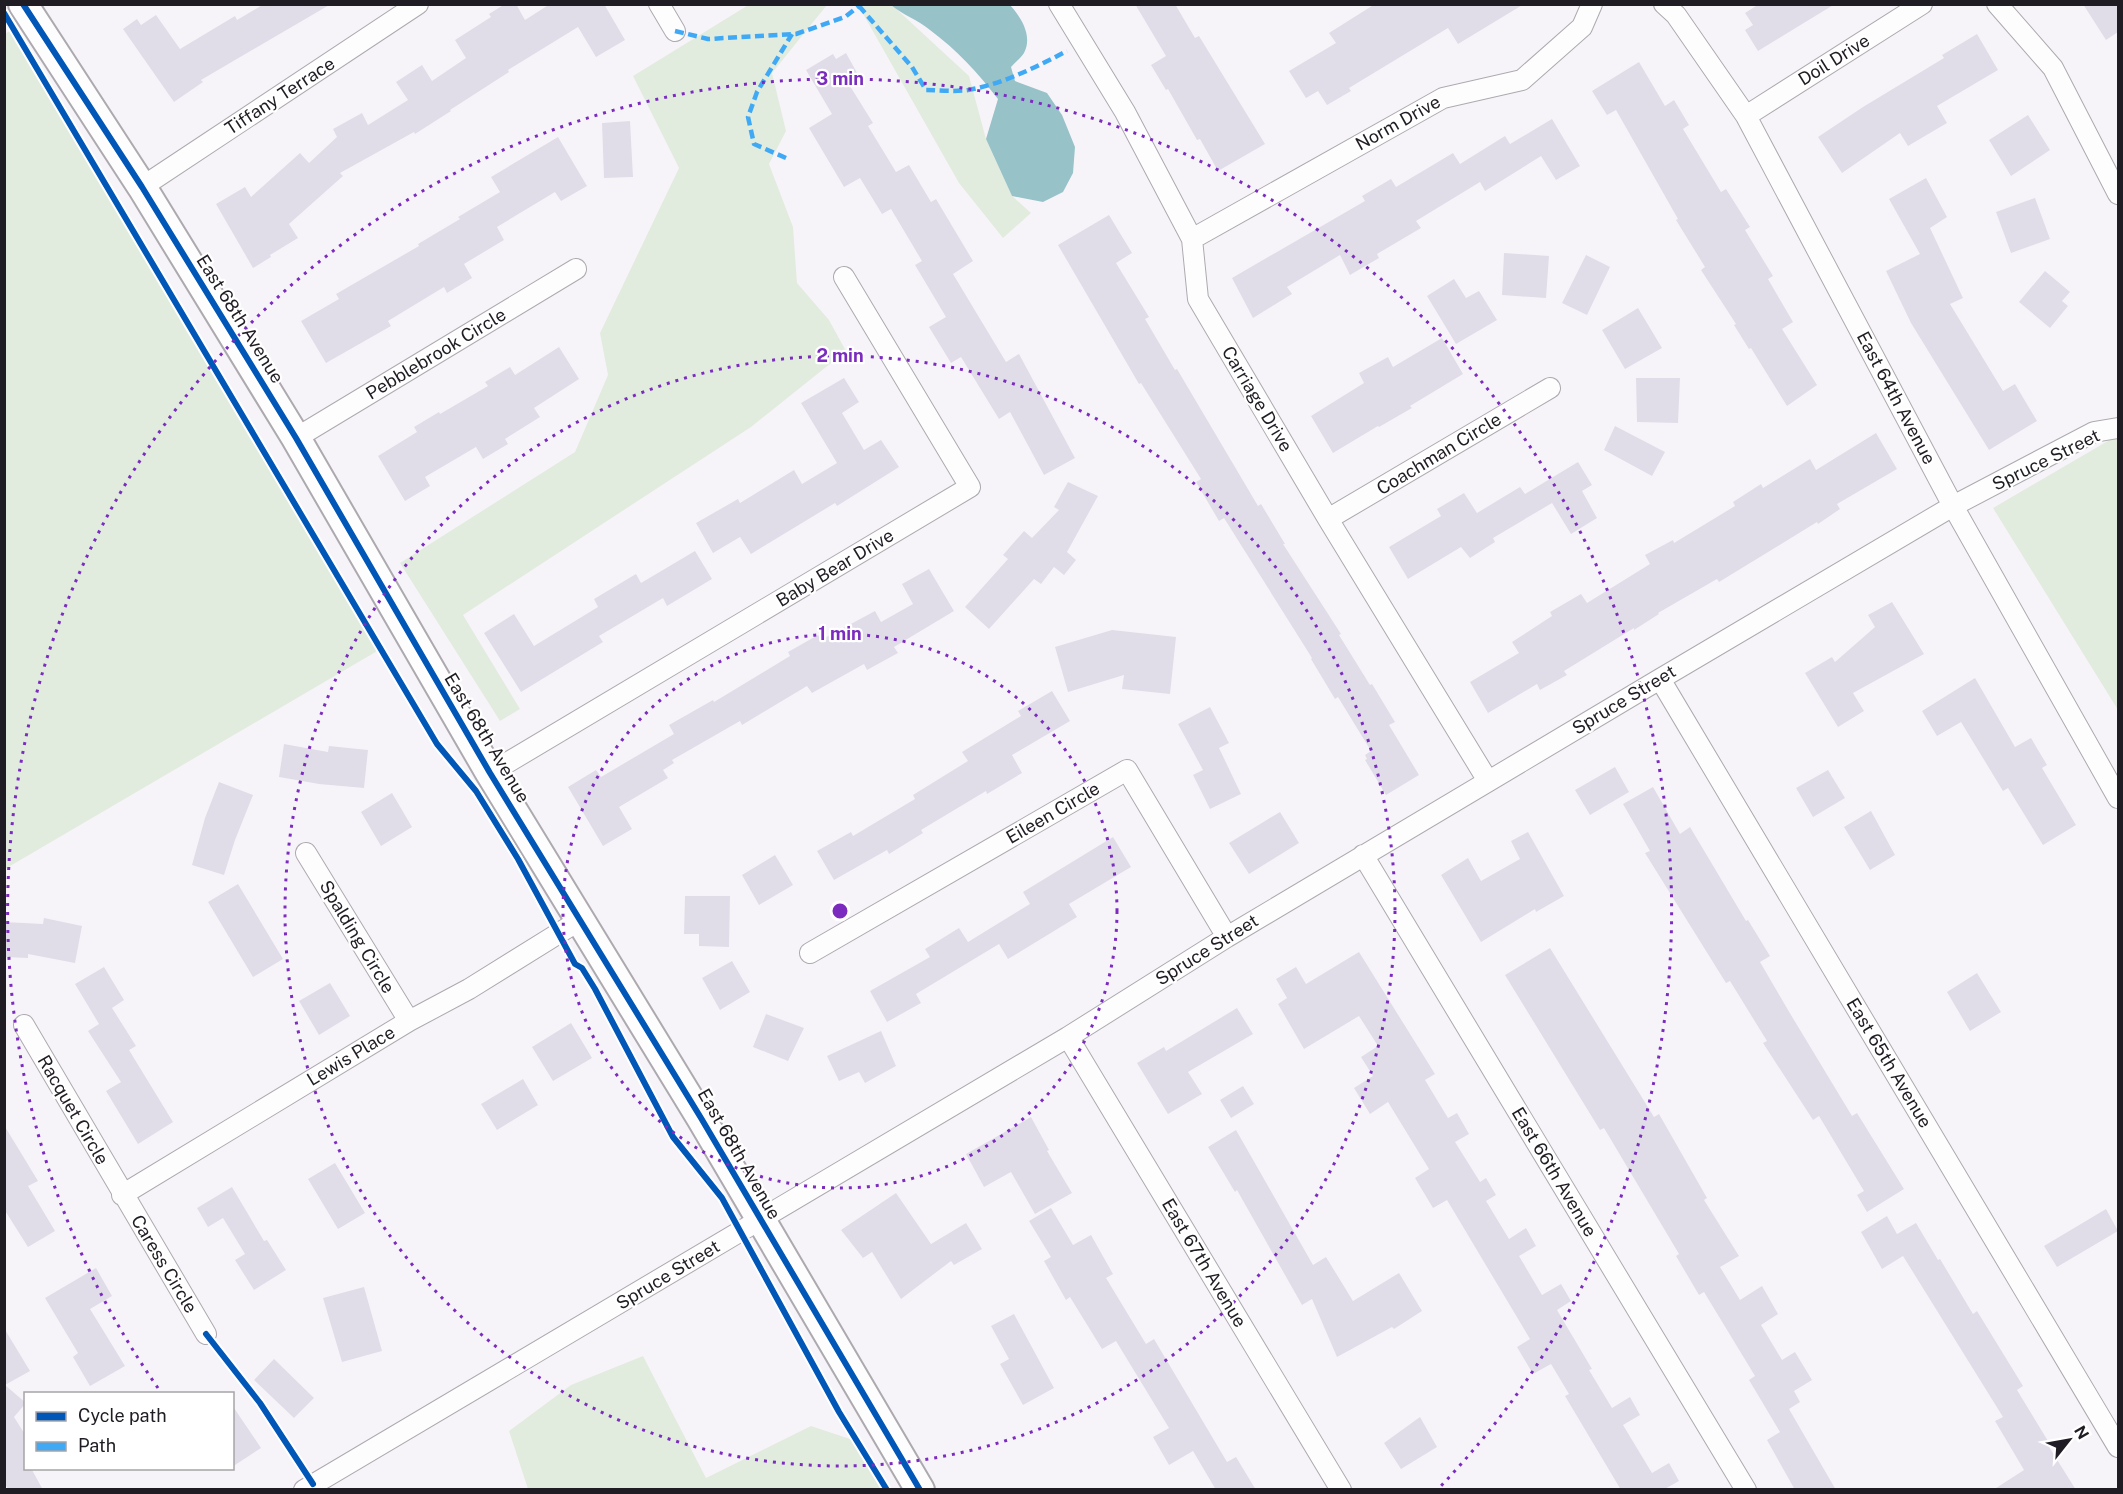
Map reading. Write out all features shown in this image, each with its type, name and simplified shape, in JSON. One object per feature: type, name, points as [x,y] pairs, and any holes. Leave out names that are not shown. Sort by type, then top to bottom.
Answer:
[{"type":"street","name":"East 68th Avenue","points":[[23,4],[142,187],[296,438],[490,773],[701,1118],[920,1490]]},
{"type":"street","name":"Tiffany Terrace","points":[[142,187],[418,4]]},
{"type":"street","points":[[659,4],[675,32]]},
{"type":"street","name":"Carriage Drive","points":[[1059,4],[1125,112],[1192,239],[1198,299],[1328,519],[1488,781]]},
{"type":"street","name":"Norm Drive","points":[[1192,239],[1443,98],[1522,80],[1582,27],[1592,4]]},
{"type":"street","name":"East 64th Avenue","points":[[1664,4],[1676,15],[1746,116],[1953,506],[2118,798]]},
{"type":"street","name":"Doil Drive","points":[[1746,116],[1922,4]]},
{"type":"street","points":[[1998,4],[2053,68],[2118,194]]},
{"type":"street","name":"Pebblebrook Circle","points":[[296,438],[576,269]]},
{"type":"street","name":"Baby Bear Drive","points":[[490,773],[970,487],[844,277]]},
{"type":"street","name":"Coachman Circle","points":[[1328,519],[1550,388]]},
{"type":"street","name":"Spruce Street","points":[[304,1490],[1068,1037],[1363,855],[1953,506],[2094,432],[2118,428]]},
{"type":"street","name":"East 65th Avenue","points":[[1660,679],[2118,1447]]},
{"type":"street","name":"Eileen Circle","points":[[810,954],[1127,770],[1227,937]]},
{"type":"street","name":"Spalding Circle","points":[[306,853],[408,1021]]},
{"type":"street","name":"East 66th Avenue","points":[[1363,855],[1746,1490]]},
{"type":"street","name":"Lewis Place","points":[[122,1195],[408,1021],[469,989],[580,920]]},
{"type":"street","name":"Racquet Circle","points":[[24,1024],[122,1195]]},
{"type":"street","name":"East 67th Avenue","points":[[1068,1037],[1341,1490]]},
{"type":"street","name":"Caress Circle","points":[[122,1195],[206,1334]]},
{"type":"shaded area","points":[[750,4],[827,5],[772,73],[786,131],[769,164],[793,227],[797,283],[829,320],[846,351],[751,427],[463,615],[520,709],[500,721],[400,563],[575,452],[608,375],[600,333],[679,168],[633,76]]},
{"type":"shaded area","points":[[858,5],[892,5],[969,76],[986,139],[1012,196],[1031,213],[1003,238],[959,183]]},
{"type":"shaded area","points":[[10,31],[379,650],[5,869],[4,34]]},
{"type":"shaded area","points":[[2118,435],[2118,710],[1993,508]]},
{"type":"shaded area","points":[[643,1356],[706,1478],[811,1426],[853,1440],[884,1489],[528,1489],[509,1431],[571,1385]]},
{"type":"water","points":[[891,5],[1010,5],[1025,27],[1027,40],[1024,53],[1011,67],[1015,81],[1047,93],[1062,115],[1075,147],[1073,173],[1063,192],[1043,202],[1012,196],[986,139],[998,99],[975,71],[949,46],[925,26]]},
{"type":"building","points":[[264,4],[331,4],[201,80],[203,82],[174,102],[123,29],[137,19],[141,25],[156,15],[180,49],[235,16],[237,20]]},
{"type":"building","points":[[505,4],[516,4],[525,20],[550,4],[604,4],[625,40],[596,57],[578,27],[508,70],[509,72],[415,134],[414,132],[340,173],[343,176],[289,224],[298,238],[253,268],[216,204],[245,187],[251,197],[300,153],[309,163],[337,137],[333,129],[362,113],[368,125],[408,100],[396,82],[422,65],[432,81],[466,58],[455,40],[491,17],[489,14]]},
{"type":"building","points":[[1135,4],[1175,4],[1195,38],[1199,36],[1265,144],[1218,171],[1200,139],[1197,140],[1168,89],[1166,90],[1151,65],[1166,56]]},
{"type":"building","points":[[1375,4],[1524,4],[1458,44],[1448,28],[1349,88],[1351,91],[1327,105],[1318,91],[1306,98],[1289,71],[1336,43],[1329,33]]},
{"type":"building","points":[[1759,4],[1835,4],[1758,51],[1745,30],[1753,25],[1745,13]]},
{"type":"building","points":[[2083,4],[2118,4],[2118,32],[2106,40]]},
{"type":"building","points":[[1977,34],[1998,70],[1937,106],[1947,123],[1908,146],[1900,133],[1842,173],[1818,137],[1944,58],[1942,55]]},
{"type":"building","points":[[846,53],[861,80],[850,86],[873,123],[868,126],[896,172],[909,165],[931,202],[936,199],[973,261],[953,274],[1006,362],[1019,354],[1075,458],[1044,475],[1010,412],[999,419],[961,357],[951,363],[929,327],[946,317],[915,265],[922,261],[891,209],[882,214],[860,178],[844,187],[809,128],[832,114],[806,70],[833,54],[836,59]]},
{"type":"building","points":[[1639,62],[1665,106],[1674,100],[1689,125],[1683,129],[1721,192],[1726,189],[1750,227],[1745,230],[1773,276],[1768,279],[1793,322],[1782,329],[1817,385],[1787,406],[1701,270],[1705,267],[1676,220],[1678,219],[1616,110],[1607,115],[1592,91]]},
{"type":"building","points":[[2028,115],[2050,150],[2011,176],[1989,140]]},
{"type":"building","points":[[1552,119],[1580,166],[1556,180],[1541,156],[1485,191],[1480,182],[1416,221],[1421,228],[1377,254],[1379,258],[1350,275],[1340,255],[1287,287],[1292,294],[1253,318],[1232,278],[1365,201],[1362,196],[1391,179],[1396,187],[1453,153],[1460,164],[1505,136],[1510,144]]},
{"type":"building","points":[[630,121],[633,177],[604,178],[602,123]]},
{"type":"building","points":[[558,137],[587,186],[561,201],[555,192],[497,227],[504,240],[464,264],[472,278],[447,293],[444,287],[388,321],[391,326],[326,363],[301,321],[339,299],[336,294],[419,246],[418,244],[460,219],[458,217],[500,192],[491,177]]},
{"type":"building","points":[[1926,178],[1947,217],[1930,228],[1963,298],[1950,304],[2003,391],[2015,384],[2037,421],[1989,450],[1911,323],[1886,271],[1920,254],[1889,199]]},
{"type":"building","points":[[2035,198],[2050,239],[2011,253],[1996,212]]},
{"type":"building","points":[[1109,215],[1132,253],[1116,263],[1149,317],[1145,319],[1258,506],[1261,504],[1285,544],[1283,544],[1395,722],[1389,725],[1419,775],[1386,795],[1365,760],[1367,759],[1365,755],[1371,751],[1338,697],[1335,699],[1312,658],[1224,518],[1219,521],[1196,482],[1201,479],[1141,383],[1139,384],[1058,245]]},
{"type":"building","points":[[1504,253],[1549,256],[1546,298],[1502,295]]},
{"type":"building","points":[[1586,255],[1610,267],[1587,315],[1562,303]]},
{"type":"building","points":[[2045,271],[2070,292],[2062,301],[2068,306],[2050,328],[2019,302]]},
{"type":"building","points":[[1454,279],[1466,298],[1479,291],[1497,320],[1456,344],[1427,296]]},
{"type":"building","points":[[1638,308],[1662,348],[1625,369],[1602,330]]},
{"type":"building","points":[[1442,338],[1463,374],[1410,406],[1412,408],[1333,453],[1311,416],[1364,383],[1359,373],[1388,357],[1393,367]]},
{"type":"building","points":[[559,347],[579,379],[534,408],[540,417],[505,439],[508,444],[483,459],[476,447],[425,477],[430,486],[405,501],[378,456],[417,432],[414,427],[488,386],[485,382],[510,367],[515,375]]},
{"type":"building","points":[[844,378],[859,402],[842,413],[864,450],[881,440],[899,467],[837,506],[835,503],[751,554],[740,537],[713,553],[696,523],[738,499],[740,503],[794,470],[802,484],[837,463],[801,403]]},
{"type":"building","points":[[1636,378],[1680,378],[1678,423],[1637,422]]},
{"type":"building","points":[[1615,426],[1665,452],[1652,476],[1604,450]]},
{"type":"building","points":[[1876,433],[1897,469],[1837,504],[1840,509],[1818,524],[1817,522],[1719,582],[1717,579],[1658,613],[1634,630],[1634,628],[1564,671],[1567,675],[1540,690],[1537,684],[1488,713],[1470,682],[1519,653],[1512,642],[1552,616],[1550,612],[1581,594],[1587,603],[1650,564],[1645,555],[1673,540],[1674,543],[1735,506],[1733,502],[1761,484],[1763,488],[1810,459],[1816,470]]},
{"type":"building","points":[[1578,462],[1592,485],[1582,491],[1597,518],[1571,534],[1552,503],[1493,538],[1495,542],[1470,558],[1461,547],[1408,579],[1389,547],[1441,516],[1437,509],[1464,493],[1477,513],[1520,487],[1525,494]]},
{"type":"building","points":[[1068,482],[1098,496],[1067,552],[1076,560],[1064,575],[1054,567],[1041,584],[1034,579],[989,629],[965,607],[1008,559],[1003,555],[1024,531],[1032,538],[1059,510],[1054,507]]},
{"type":"building","points":[[695,551],[712,579],[667,606],[663,598],[599,636],[603,642],[521,692],[484,633],[514,614],[534,646],[598,607],[594,599],[636,574],[641,583]]},
{"type":"building","points":[[929,569],[954,611],[894,647],[898,653],[867,670],[864,664],[812,693],[807,686],[742,725],[740,721],[672,760],[674,763],[663,770],[668,778],[619,807],[632,829],[603,846],[568,787],[596,770],[601,777],[674,734],[669,725],[713,700],[714,702],[790,656],[788,652],[818,635],[821,640],[875,611],[881,622],[913,604],[902,584]]},
{"type":"building","points":[[1892,602],[1924,654],[1853,693],[1864,711],[1838,727],[1805,673],[1832,657],[1835,662],[1875,627],[1868,615]]},
{"type":"building","points":[[1112,630],[1176,637],[1170,694],[1122,689],[1124,675],[1068,692],[1055,647]]},
{"type":"building","points":[[1975,678],[2015,747],[2031,738],[2047,765],[2042,768],[2076,825],[2043,845],[2008,788],[2003,791],[1961,722],[1937,736],[1922,711]]},
{"type":"building","points":[[1052,691],[1070,721],[1012,755],[1022,773],[987,794],[986,791],[921,830],[923,833],[889,854],[887,850],[834,880],[817,851],[851,832],[853,836],[915,799],[913,795],[968,761],[962,752],[1021,716],[1018,711]]},
{"type":"building","points":[[1210,707],[1229,743],[1219,748],[1241,794],[1210,809],[1193,775],[1203,770],[1178,724]]},
{"type":"building","points":[[284,744],[328,752],[329,746],[368,750],[364,788],[319,784],[279,777]]},
{"type":"building","points":[[1615,767],[1629,792],[1590,815],[1575,790]]},
{"type":"building","points":[[1828,770],[1845,798],[1813,817],[1796,788]]},
{"type":"building","points":[[219,782],[253,795],[224,875],[192,865],[205,818]]},
{"type":"building","points":[[1653,787],[1680,834],[1690,827],[1746,921],[1748,920],[1770,956],[1760,962],[1788,1010],[1852,1116],[1857,1113],[1904,1189],[1867,1212],[1857,1195],[1864,1191],[1819,1116],[1813,1120],[1763,1043],[1767,1041],[1730,981],[1726,983],[1645,853],[1650,851],[1623,804]]},
{"type":"building","points":[[392,793],[412,827],[381,846],[361,812]]},
{"type":"building","points":[[1871,811],[1895,855],[1870,870],[1844,827]]},
{"type":"building","points":[[1280,812],[1299,843],[1249,874],[1229,843]]},
{"type":"building","points":[[1528,832],[1564,896],[1536,912],[1535,909],[1481,942],[1441,875],[1468,858],[1481,881],[1520,859],[1511,841]]},
{"type":"building","points":[[1113,837],[1131,867],[1069,904],[1077,917],[1008,959],[999,944],[916,994],[921,1003],[887,1022],[870,991],[930,957],[925,949],[959,928],[968,942],[1030,904],[1023,892]]},
{"type":"building","points":[[775,855],[793,885],[759,905],[742,875]]},
{"type":"building","points":[[238,884],[283,959],[253,977],[208,902]]},
{"type":"building","points":[[685,896],[730,896],[729,947],[699,946],[699,934],[684,934]]},
{"type":"building","points":[[44,918],[82,926],[75,963],[28,954],[28,958],[4,957],[4,922],[43,924]]},
{"type":"building","points":[[1550,948],[1654,1117],[1659,1114],[1707,1198],[1704,1200],[1739,1256],[1720,1267],[1740,1300],[1762,1286],[1778,1314],[1761,1325],[1782,1360],[1795,1352],[1812,1380],[1794,1391],[1800,1402],[1789,1409],[1836,1490],[1795,1490],[1767,1440],[1780,1432],[1749,1380],[1755,1376],[1704,1292],[1699,1295],[1676,1256],[1679,1254],[1604,1128],[1600,1130],[1505,975]]},
{"type":"building","points":[[1359,952],[1435,1074],[1425,1080],[1448,1118],[1457,1113],[1469,1134],[1455,1142],[1480,1182],[1486,1178],[1496,1195],[1486,1201],[1509,1239],[1526,1228],[1536,1246],[1519,1256],[1542,1295],[1561,1284],[1571,1301],[1557,1310],[1592,1369],[1589,1370],[1612,1408],[1630,1397],[1640,1415],[1623,1425],[1652,1473],[1669,1463],[1679,1481],[1663,1490],[1621,1490],[1565,1396],[1569,1394],[1551,1364],[1533,1374],[1517,1347],[1530,1339],[1447,1200],[1433,1208],[1415,1178],[1429,1169],[1388,1102],[1370,1114],[1354,1088],[1373,1076],[1361,1057],[1378,1046],[1359,1016],[1304,1049],[1278,1004],[1287,998],[1276,979],[1296,967],[1306,984]]},
{"type":"building","points":[[732,961],[750,992],[720,1010],[702,978]]},
{"type":"building","points":[[104,967],[124,1000],[112,1008],[136,1046],[129,1050],[173,1122],[138,1144],[106,1091],[121,1082],[88,1031],[99,1024],[75,984]]},
{"type":"building","points":[[1977,973],[2001,1012],[1970,1031],[1947,992]]},
{"type":"building","points":[[330,983],[350,1016],[319,1035],[299,1001]]},
{"type":"building","points":[[1237,1008],[1253,1034],[1188,1072],[1202,1094],[1168,1114],[1137,1063],[1164,1047],[1166,1051]]},
{"type":"building","points":[[766,1014],[804,1028],[788,1061],[753,1047]]},
{"type":"building","points":[[571,1023],[592,1058],[553,1081],[532,1047]]},
{"type":"building","points":[[881,1031],[896,1066],[865,1083],[859,1072],[839,1081],[827,1056]]},
{"type":"building","points":[[523,1079],[538,1105],[497,1130],[481,1104]]},
{"type":"building","points":[[1243,1086],[1254,1104],[1231,1118],[1220,1100]]},
{"type":"building","points":[[1031,1117],[1049,1150],[1047,1151],[1072,1193],[1035,1214],[1011,1172],[984,1187],[966,1154]]},
{"type":"building","points":[[4,1125],[38,1181],[28,1186],[55,1231],[28,1247],[4,1209]]},
{"type":"building","points":[[1236,1130],[1313,1265],[1326,1257],[1353,1301],[1399,1273],[1422,1311],[1394,1329],[1392,1327],[1337,1357],[1312,1299],[1302,1305],[1237,1190],[1235,1192],[1208,1147]]},
{"type":"building","points":[[335,1163],[365,1213],[338,1229],[308,1179]]},
{"type":"building","points":[[232,1187],[264,1241],[267,1240],[286,1270],[254,1290],[235,1260],[245,1254],[223,1218],[208,1227],[197,1208]]},
{"type":"building","points":[[896,1193],[931,1244],[966,1223],[982,1249],[954,1265],[951,1261],[901,1299],[872,1252],[863,1258],[841,1230]]},
{"type":"building","points":[[1051,1208],[1073,1245],[1091,1235],[1113,1274],[1106,1278],[1146,1344],[1154,1339],[1227,1462],[1236,1457],[1256,1490],[1216,1490],[1193,1451],[1169,1465],[1153,1437],[1169,1428],[1116,1341],[1102,1349],[1070,1297],[1066,1300],[1044,1261],[1051,1257],[1029,1221]]},
{"type":"building","points":[[2106,1209],[2118,1231],[2057,1267],[2044,1246]]},
{"type":"building","points":[[1887,1216],[1897,1234],[1916,1223],[1973,1314],[1977,1311],[2023,1386],[2017,1390],[2076,1490],[1993,1490],[2024,1470],[1995,1421],[2003,1417],[1903,1256],[1882,1269],[1861,1232]]},
{"type":"building","points":[[96,1268],[112,1296],[90,1309],[125,1366],[90,1386],[73,1357],[78,1353],[45,1298]]},
{"type":"building","points":[[364,1287],[382,1351],[342,1362],[323,1298]]},
{"type":"building","points":[[1014,1314],[1054,1388],[1023,1405],[1000,1364],[1009,1359],[991,1326]]},
{"type":"building","points":[[4,1328],[30,1371],[5,1385],[24,1401],[24,1405],[14,1417],[24,1433],[24,1470],[32,1470],[43,1490],[9,1490],[4,1483]]},
{"type":"building","points":[[274,1359],[314,1398],[294,1418],[254,1380]]},
{"type":"building","points":[[234,1408],[261,1448],[234,1466]]},
{"type":"building","points":[[1420,1417],[1437,1447],[1401,1469],[1384,1443]]},
{"type":"marked path","points":[[675,31],[708,39],[796,34],[845,17],[859,6],[858,4]]},
{"type":"marked path","points":[[859,6],[912,67],[926,90],[957,91],[994,84],[1067,51]]},
{"type":"marked path","points":[[786,158],[754,144],[748,117],[757,92],[792,34]]},
{"type":"cycle path","points":[[23,4],[142,187],[296,438],[490,773],[701,1118],[920,1490]]},
{"type":"cycle path","points":[[4,13],[437,744],[476,791],[518,859],[575,964],[582,968],[595,989],[673,1137],[722,1198],[839,1412],[887,1490]]},
{"type":"cycle path","points":[[206,1334],[260,1403],[313,1484]]}]
